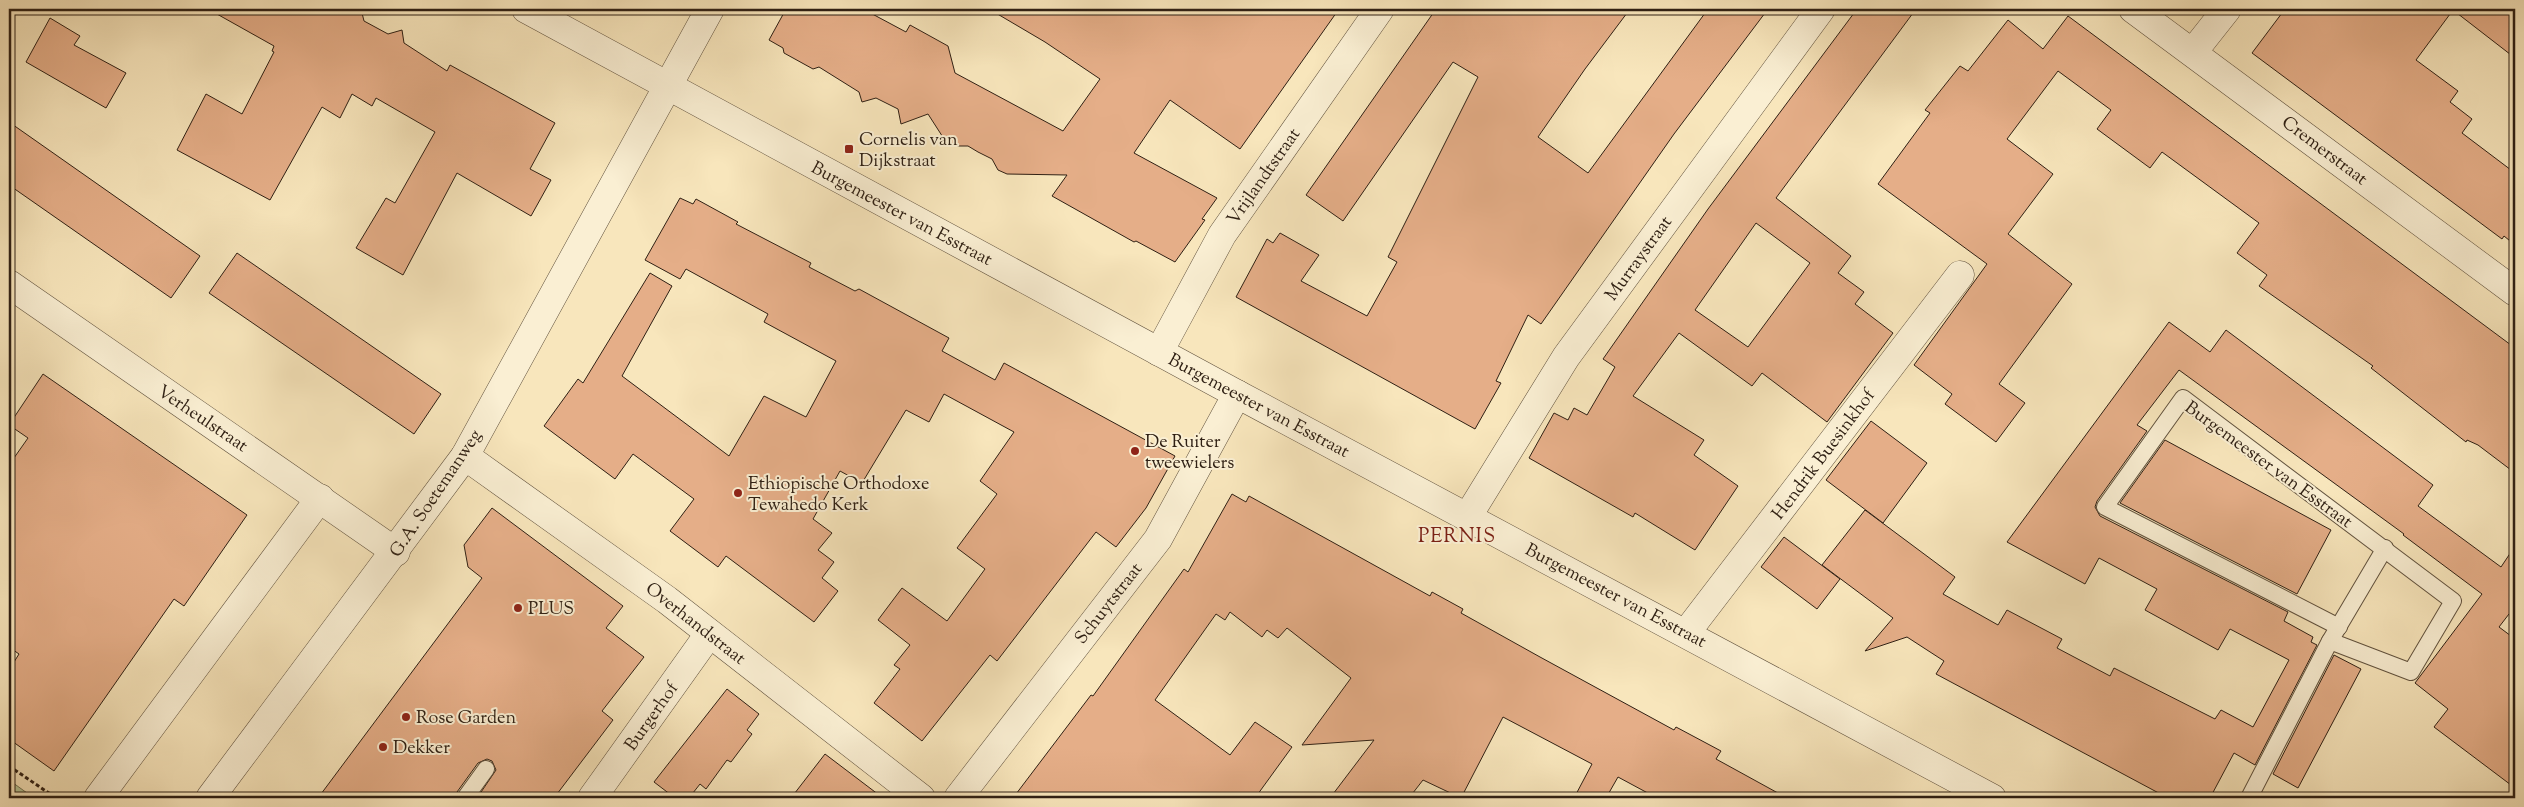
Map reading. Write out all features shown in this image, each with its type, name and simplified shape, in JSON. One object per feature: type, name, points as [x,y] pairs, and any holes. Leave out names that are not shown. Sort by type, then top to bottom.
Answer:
[{"type":"street","name":"Burgemeester van Esstraat","points":[[526,9],[1237,394],[1992,798]]},
{"type":"street","name":"G.A. Soetemanweg","points":[[210,798],[466,456],[710,9]]},
{"type":"street","name":"Vrijlandtstraat","points":[[1159,352],[1222,235],[1380,9]]},
{"type":"street","name":"Murraystraat","points":[[1468,516],[1566,357],[1821,9]]},
{"type":"street","name":"Cremerstraat","points":[[2134,9],[2515,292]]},
{"type":"street","points":[[2193,52],[2227,9]]},
{"type":"street","name":"Hendrik Buesinkhof","points":[[1686,633],[1960,275]]},
{"type":"street","name":"Verheulstraat","points":[[9,284],[396,552]]},
{"type":"street","name":"Schuytstraat","points":[[958,798],[1158,539],[1237,394]]},
{"type":"street","name":"Overhandstraat","points":[[466,456],[653,589],[921,798]]},
{"type":"street","points":[[98,798],[320,498]]},
{"type":"street","name":"Burgerhof","points":[[592,798],[709,634]]},
{"type":"lane","name":"Burgemeester van Esstraat","points":[[2330,641],[2411,672],[2453,601],[2183,398],[2105,507],[2339,627]]},
{"type":"lane","points":[[2249,798],[2330,641],[2385,548]]},
{"type":"lane","points":[[465,798],[486,769]]},
{"type":"path","points":[[9,766],[56,798]]},
{"type":"green space","points":[[9,780],[34,798],[9,798]]},
{"type":"building","points":[[208,9],[344,9],[348,13],[361,9],[364,21],[388,34],[402,30],[404,43],[447,71],[450,65],[555,123],[530,169],[551,180],[531,216],[457,173],[403,275],[356,248],[386,198],[395,203],[435,132],[376,98],[372,106],[352,94],[340,118],[322,107],[270,200],[177,150],[206,94],[242,114],[274,52],[272,51],[274,46]]},
{"type":"building","points":[[786,9],[863,9],[906,32],[910,25],[948,46],[955,73],[1063,131],[1100,79],[1045,42],[989,9],[1339,9],[1240,149],[1170,100],[1134,153],[1217,198],[1202,219],[1205,220],[1175,262],[1136,241],[1134,242],[1052,196],[1067,175],[1007,174],[998,170],[992,159],[968,146],[954,146],[946,142],[928,114],[901,124],[898,109],[876,98],[862,102],[859,92],[819,67],[813,69],[784,53],[783,48],[769,40]]},
{"type":"building","points":[[1436,9],[1630,9],[1585,69],[1538,137],[1588,173],[1708,9],[1768,9],[1674,134],[1541,324],[1528,315],[1496,381],[1501,383],[1475,429],[1236,297],[1267,239],[1273,243],[1280,233],[1319,255],[1301,281],[1367,316],[1397,262],[1388,257],[1478,77],[1453,62],[1343,221],[1306,195]]},
{"type":"building","points":[[1857,9],[1916,9],[1776,198],[1851,256],[1838,273],[1864,292],[1855,304],[1893,333],[1827,422],[1762,373],[1752,386],[1679,333],[1633,396],[1704,440],[1694,455],[1738,486],[1695,550],[1635,513],[1633,517],[1529,458],[1554,413],[1568,420],[1574,408],[1587,415],[1615,367],[1603,359],[1708,209]],"holes":[[[1756,223],[1810,263],[1748,347],[1695,310]]]},
{"type":"building","points":[[2285,9],[2515,9],[2515,58],[2453,10],[2416,60],[2458,91],[2450,102],[2472,119],[2462,133],[2515,173],[2515,245],[2504,236],[2502,239],[2252,53]]},
{"type":"building","points":[[2068,16],[2515,348],[2515,473],[2478,445],[2467,440],[2466,442],[2371,368],[2373,366],[2259,286],[2267,275],[2237,253],[2259,223],[2162,152],[2150,168],[2097,129],[2111,110],[2058,71],[2007,139],[2053,174],[2008,234],[2072,284],[1999,384],[2025,403],[1996,442],[1945,404],[1952,394],[1914,365],[1987,264],[1878,184],[1930,113],[1925,110],[1960,66],[1968,71],[2008,20],[2043,49]]},
{"type":"building","points":[[50,18],[80,36],[74,45],[126,73],[106,108],[26,62]]},
{"type":"building","points":[[9,122],[200,256],[171,298],[9,185]]},
{"type":"building","points":[[680,198],[693,204],[696,199],[738,222],[736,224],[811,263],[809,267],[855,291],[859,289],[949,338],[942,351],[995,380],[1004,363],[1175,456],[1146,508],[1116,547],[1096,532],[997,661],[990,655],[922,741],[874,703],[900,669],[894,665],[910,645],[878,620],[902,588],[947,621],[985,569],[957,548],[997,494],[980,481],[1014,432],[944,394],[929,422],[906,410],[862,483],[840,471],[813,519],[832,533],[818,550],[834,562],[822,578],[838,591],[814,622],[726,556],[718,567],[670,531],[694,499],[633,454],[615,479],[544,426],[578,379],[583,383],[650,273],[672,286],[622,376],[729,456],[764,396],[806,417],[836,361],[764,322],[768,314],[686,269],[680,279],[645,260]]},
{"type":"building","points":[[237,253],[441,394],[414,434],[209,293]]},
{"type":"building","points":[[2169,322],[2210,352],[2226,330],[2433,485],[2418,506],[2501,567],[2515,546],[2515,618],[2509,614],[2499,627],[2515,639],[2515,788],[2434,727],[2448,709],[2415,683],[2482,594],[2404,534],[2179,370],[2137,425],[2147,431],[2097,501],[2095,507],[2100,516],[2288,612],[2284,621],[2313,637],[2311,642],[2317,645],[2255,765],[2234,753],[2210,798],[2168,798],[1936,674],[1944,661],[1907,637],[1865,651],[1893,618],[1822,565],[1865,510],[1955,577],[1943,594],[1998,625],[2007,610],[2062,639],[2057,648],[2110,676],[2114,668],[2215,719],[2221,710],[2253,727],[2289,660],[2230,629],[2218,650],[2145,610],[2157,589],[2099,558],[2085,584],[2007,542]]},
{"type":"building","points":[[43,374],[247,515],[184,606],[174,599],[54,771],[9,739],[9,670],[19,654],[9,647],[9,465],[28,438],[9,425]]},
{"type":"building","points":[[1871,421],[1927,463],[1883,523],[1826,480]]},
{"type":"building","points":[[2165,440],[2331,530],[2297,594],[2120,503]]},
{"type":"building","points":[[1232,494],[1246,502],[1249,496],[1430,596],[1432,592],[1463,609],[1461,613],[1540,657],[1674,730],[1676,727],[1721,751],[1716,759],[1787,798],[1657,798],[1618,777],[1606,798],[1574,798],[1592,764],[1503,717],[1461,798],[1423,780],[1409,798],[1330,798],[1374,740],[1302,745],[1351,678],[1287,628],[1278,638],[1267,630],[1262,637],[1230,612],[1225,620],[1216,614],[1155,700],[1230,755],[1255,722],[1292,747],[1255,798],[1013,798],[1091,695],[1093,696],[1184,569],[1188,572]]},
{"type":"building","points":[[492,508],[623,606],[606,628],[644,657],[602,711],[613,720],[554,798],[477,798],[496,770],[492,761],[487,759],[478,763],[457,792],[455,798],[318,798],[482,578],[468,567],[464,545]]},
{"type":"building","points":[[1784,537],[1840,579],[1817,609],[1761,567]]},
{"type":"building","points":[[2334,655],[2361,669],[2298,788],[2273,774]]},
{"type":"building","points":[[727,689],[759,714],[747,730],[752,734],[731,762],[727,760],[706,789],[700,784],[689,798],[675,798],[654,782]]},
{"type":"building","points":[[825,754],[883,798],[791,798]]},
{"type":"place","name":"Cornelis van Dijkstraat","points":[[849,149]]},
{"type":"place","name":"De Ruiter tweewielers","points":[[1135,451]]},
{"type":"place","name":"Ethiopische Orthodoxe Tewahedo Kerk","points":[[738,493]]},
{"type":"place","name":"PLUS","points":[[518,608]]},
{"type":"place","name":"Rose Garden","points":[[406,717]]},
{"type":"place","name":"Dekker","points":[[383,747]]},
{"type":"district","name":"PERNIS","points":[[1457,535]]}]
